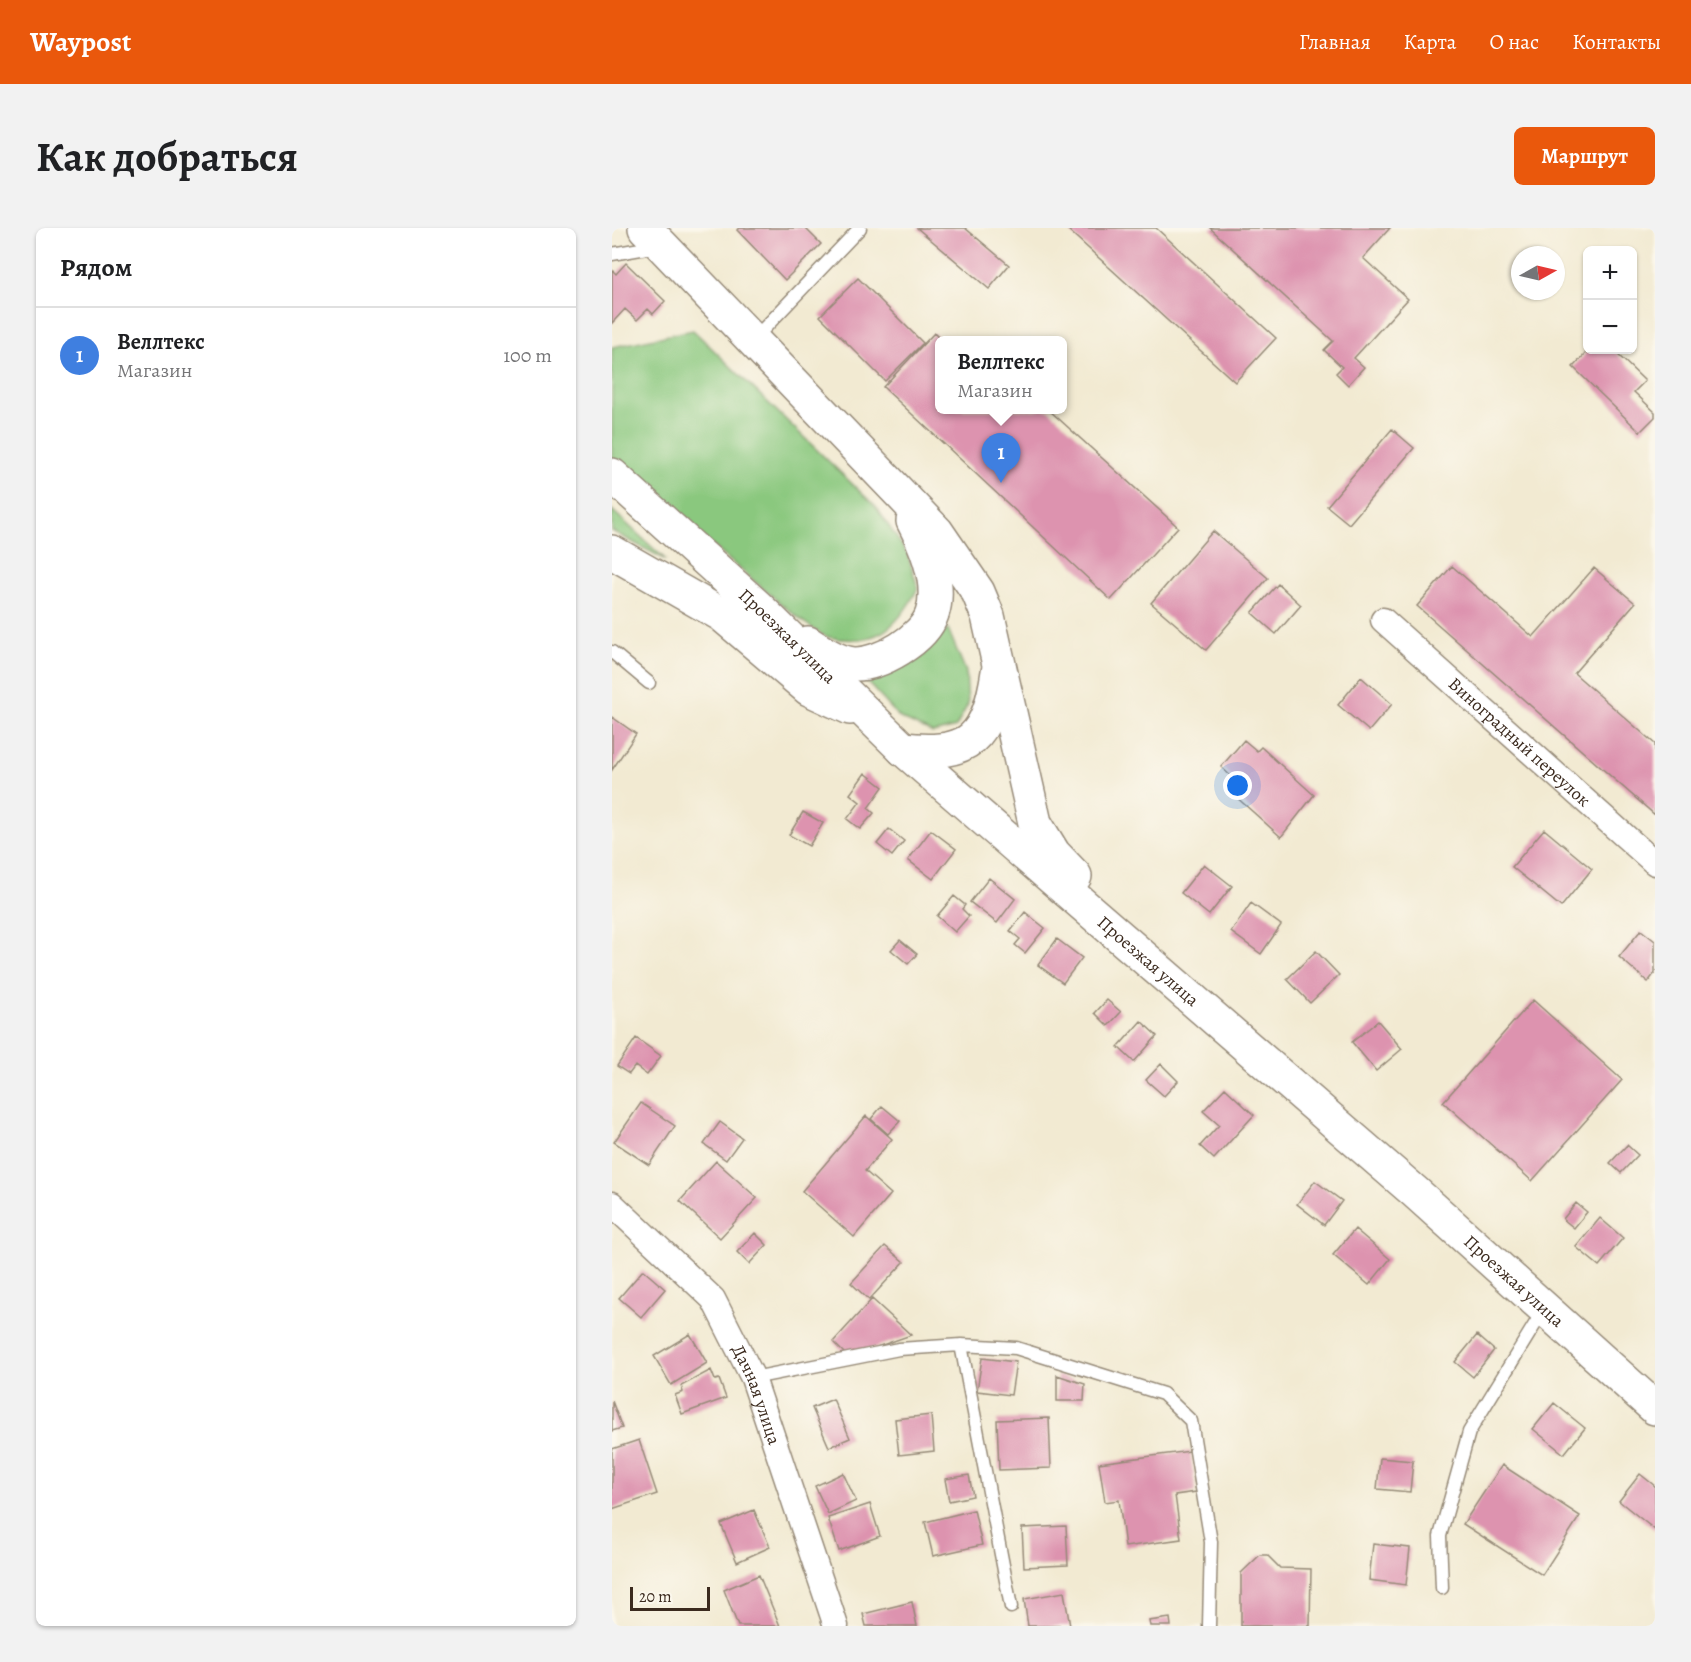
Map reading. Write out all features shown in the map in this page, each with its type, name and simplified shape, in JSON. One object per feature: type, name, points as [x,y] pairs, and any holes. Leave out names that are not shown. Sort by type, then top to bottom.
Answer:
[{"type":"main road","points":[[654,237],[937,532],[978,592],[988,616],[1035,823],[1053,854],[1079,881],[1114,930]]},
{"type":"main road","name":"Проезжая улица","points":[[612,475],[758,607],[903,749],[1415,1192],[1655,1408]]},
{"type":"main road","points":[[758,607],[811,645],[834,658],[854,664],[889,654],[920,635],[932,614],[935,584],[921,536],[892,483]]},
{"type":"main road","points":[[612,552],[722,615],[809,689],[874,719]]},
{"type":"main road","points":[[903,749],[934,752],[958,746],[978,734],[986,723],[993,703],[999,661]]},
{"type":"street","name":"Виноградный переулок","points":[[1383,620],[1655,863]]},
{"type":"street","name":"Дачная улица","points":[[612,1204],[713,1299],[753,1378],[836,1626]]},
{"type":"lane","points":[[754,339],[860,228]]},
{"type":"lane","points":[[612,254],[654,237]]},
{"type":"lane","points":[[612,652],[649,683]]},
{"type":"lane","points":[[1442,1588],[1440,1536],[1469,1432],[1545,1309]]},
{"type":"lane","points":[[961,1345],[1011,1607]]},
{"type":"lane","points":[[753,1378],[899,1349],[961,1345],[1016,1348],[1163,1394],[1191,1421],[1211,1542],[1209,1626]]},
{"type":"green space","points":[[693,330],[876,507],[907,553],[918,588],[902,614],[883,632],[859,639],[822,635],[787,609],[612,461],[612,347]]},
{"type":"green space","points":[[612,510],[666,560],[612,531]]},
{"type":"green space","points":[[948,629],[966,672],[968,704],[956,727],[933,733],[900,718],[863,678],[905,666]]},
{"type":"building","points":[[739,228],[805,228],[821,244],[785,280],[737,230]]},
{"type":"building","points":[[917,228],[965,228],[1009,265],[989,289]]},
{"type":"building","points":[[1066,228],[1156,228],[1276,338],[1235,382]]},
{"type":"building","points":[[1210,228],[1390,228],[1363,258],[1408,299],[1354,358],[1364,367],[1348,385],[1336,373],[1342,367],[1324,350],[1333,341]]},
{"type":"building","points":[[626,263],[665,301],[653,314],[648,309],[637,320],[625,309],[612,323],[612,270],[616,274]]},
{"type":"building","points":[[858,278],[923,343],[885,381],[820,316]]},
{"type":"building","points":[[934,333],[937,336],[935,336],[935,414],[1053,414],[1178,527],[1111,600],[883,387]]},
{"type":"building","points":[[1585,354],[1617,354],[1645,381],[1634,392],[1655,412],[1655,417],[1640,432],[1573,367]]},
{"type":"building","points":[[1392,429],[1414,448],[1349,524],[1327,506]]},
{"type":"building","points":[[1213,531],[1268,578],[1206,650],[1151,603]]},
{"type":"building","points":[[1452,566],[1533,637],[1594,568],[1635,603],[1574,673],[1655,744],[1655,815],[1417,606]]},
{"type":"building","points":[[1278,584],[1301,605],[1276,634],[1252,613]]},
{"type":"building","points":[[1361,677],[1392,704],[1369,731],[1338,705]]},
{"type":"building","points":[[612,717],[636,734],[612,770]]},
{"type":"building","points":[[1244,740],[1257,751],[1261,747],[1314,795],[1281,837],[1225,787],[1233,778],[1221,767]]},
{"type":"building","points":[[865,773],[883,787],[868,808],[874,813],[860,829],[847,819],[860,802],[850,794]]},
{"type":"building","points":[[803,812],[823,823],[809,846],[789,835]]},
{"type":"building","points":[[889,829],[904,841],[892,856],[877,844]]},
{"type":"building","points":[[1544,829],[1592,869],[1561,907],[1512,867]]},
{"type":"building","points":[[931,830],[956,849],[933,879],[908,860]]},
{"type":"building","points":[[1204,864],[1232,886],[1209,915],[1181,893]]},
{"type":"building","points":[[989,878],[1015,899],[997,923],[970,902]]},
{"type":"building","points":[[954,896],[965,905],[962,909],[969,916],[955,932],[937,916]]},
{"type":"building","points":[[1251,903],[1281,925],[1261,954],[1231,932]]},
{"type":"building","points":[[1025,912],[1045,928],[1025,953],[1015,945],[1020,939],[1010,931]]},
{"type":"building","points":[[1641,930],[1655,941],[1655,973],[1648,982],[1619,957]]},
{"type":"building","points":[[1057,939],[1082,958],[1063,983],[1038,965]]},
{"type":"building","points":[[900,940],[917,954],[908,964],[891,950]]},
{"type":"building","points":[[1316,951],[1339,975],[1310,1003],[1287,979]]},
{"type":"building","points":[[1107,1000],[1121,1012],[1108,1026],[1095,1013]]},
{"type":"building","points":[[1533,1000],[1622,1080],[1532,1181],[1443,1102]]},
{"type":"building","points":[[1141,1021],[1157,1036],[1134,1062],[1118,1047]]},
{"type":"building","points":[[1378,1021],[1402,1049],[1376,1071],[1352,1042]]},
{"type":"building","points":[[636,1038],[661,1056],[647,1075],[635,1066],[629,1074],[617,1066]]},
{"type":"building","points":[[1161,1064],[1178,1081],[1164,1096],[1146,1080]]},
{"type":"building","points":[[1225,1088],[1254,1115],[1214,1159],[1200,1146],[1219,1125],[1203,1111]]},
{"type":"building","points":[[641,1103],[675,1126],[649,1165],[614,1142]]},
{"type":"building","points":[[882,1106],[900,1121],[888,1134],[871,1119]]},
{"type":"building","points":[[866,1116],[892,1139],[865,1171],[891,1194],[854,1237],[802,1191]]},
{"type":"building","points":[[720,1122],[742,1138],[726,1160],[704,1144]]},
{"type":"building","points":[[1627,1145],[1638,1155],[1621,1173],[1610,1163]]},
{"type":"building","points":[[716,1161],[757,1198],[720,1238],[680,1201]]},
{"type":"building","points":[[1315,1181],[1342,1201],[1324,1225],[1297,1204]]},
{"type":"building","points":[[1576,1203],[1587,1212],[1574,1228],[1563,1219]]},
{"type":"building","points":[[1600,1218],[1623,1238],[1599,1266],[1576,1247]]},
{"type":"building","points":[[1355,1229],[1390,1259],[1369,1285],[1333,1255]]},
{"type":"building","points":[[755,1233],[767,1245],[749,1264],[737,1252]]},
{"type":"building","points":[[885,1246],[904,1262],[869,1300],[851,1283]]},
{"type":"building","points":[[643,1270],[665,1289],[641,1317],[619,1298]]},
{"type":"building","points":[[872,1299],[911,1335],[848,1357],[833,1342]]},
{"type":"building","points":[[690,1334],[707,1363],[671,1385],[654,1356]]},
{"type":"building","points":[[1477,1335],[1494,1350],[1473,1377],[1455,1362]]},
{"type":"building","points":[[982,1358],[1016,1362],[1011,1395],[977,1391]]},
{"type":"building","points":[[711,1370],[715,1380],[719,1379],[726,1398],[682,1414],[675,1395],[683,1392],[681,1386]]},
{"type":"building","points":[[1057,1375],[1085,1384],[1084,1401],[1057,1401]]},
{"type":"building","points":[[833,1399],[850,1438],[829,1447],[812,1408]]},
{"type":"building","points":[[612,1401],[622,1428],[612,1431]]},
{"type":"building","points":[[1554,1403],[1585,1428],[1564,1454],[1533,1429]]},
{"type":"building","points":[[931,1415],[934,1451],[899,1455],[895,1419]]},
{"type":"building","points":[[1049,1418],[1051,1468],[999,1470],[997,1420]]},
{"type":"building","points":[[639,1440],[657,1494],[612,1509],[612,1449]]},
{"type":"building","points":[[1190,1451],[1196,1492],[1175,1495],[1181,1539],[1125,1547],[1119,1500],[1105,1502],[1099,1463]]},
{"type":"building","points":[[1380,1458],[1413,1461],[1410,1492],[1377,1489]]},
{"type":"building","points":[[1502,1465],[1580,1516],[1542,1575],[1463,1524]]},
{"type":"building","points":[[843,1473],[856,1501],[828,1514],[815,1486]]},
{"type":"building","points":[[1640,1474],[1655,1486],[1655,1530],[1619,1501]]},
{"type":"building","points":[[969,1475],[973,1496],[949,1501],[945,1479]]},
{"type":"building","points":[[870,1504],[880,1536],[839,1551],[828,1518]]},
{"type":"building","points":[[754,1510],[770,1547],[737,1562],[721,1524]]},
{"type":"building","points":[[974,1510],[982,1545],[933,1556],[925,1522]]},
{"type":"building","points":[[1066,1526],[1068,1565],[1024,1567],[1022,1528]]},
{"type":"building","points":[[1373,1544],[1410,1548],[1406,1585],[1369,1580]]},
{"type":"building","points":[[1260,1555],[1267,1555],[1280,1568],[1311,1569],[1310,1626],[1241,1626],[1241,1573]]},
{"type":"building","points":[[759,1575],[780,1626],[738,1626],[724,1590]]},
{"type":"building","points":[[1064,1592],[1070,1626],[1028,1626],[1024,1599]]},
{"type":"building","points":[[912,1602],[917,1626],[866,1626],[863,1614]]},
{"type":"building","points":[[1170,1618],[1171,1626],[1150,1626],[1149,1621]]},
{"type":"place","name":"Веллтекс","points":[[1001,483]]}]
